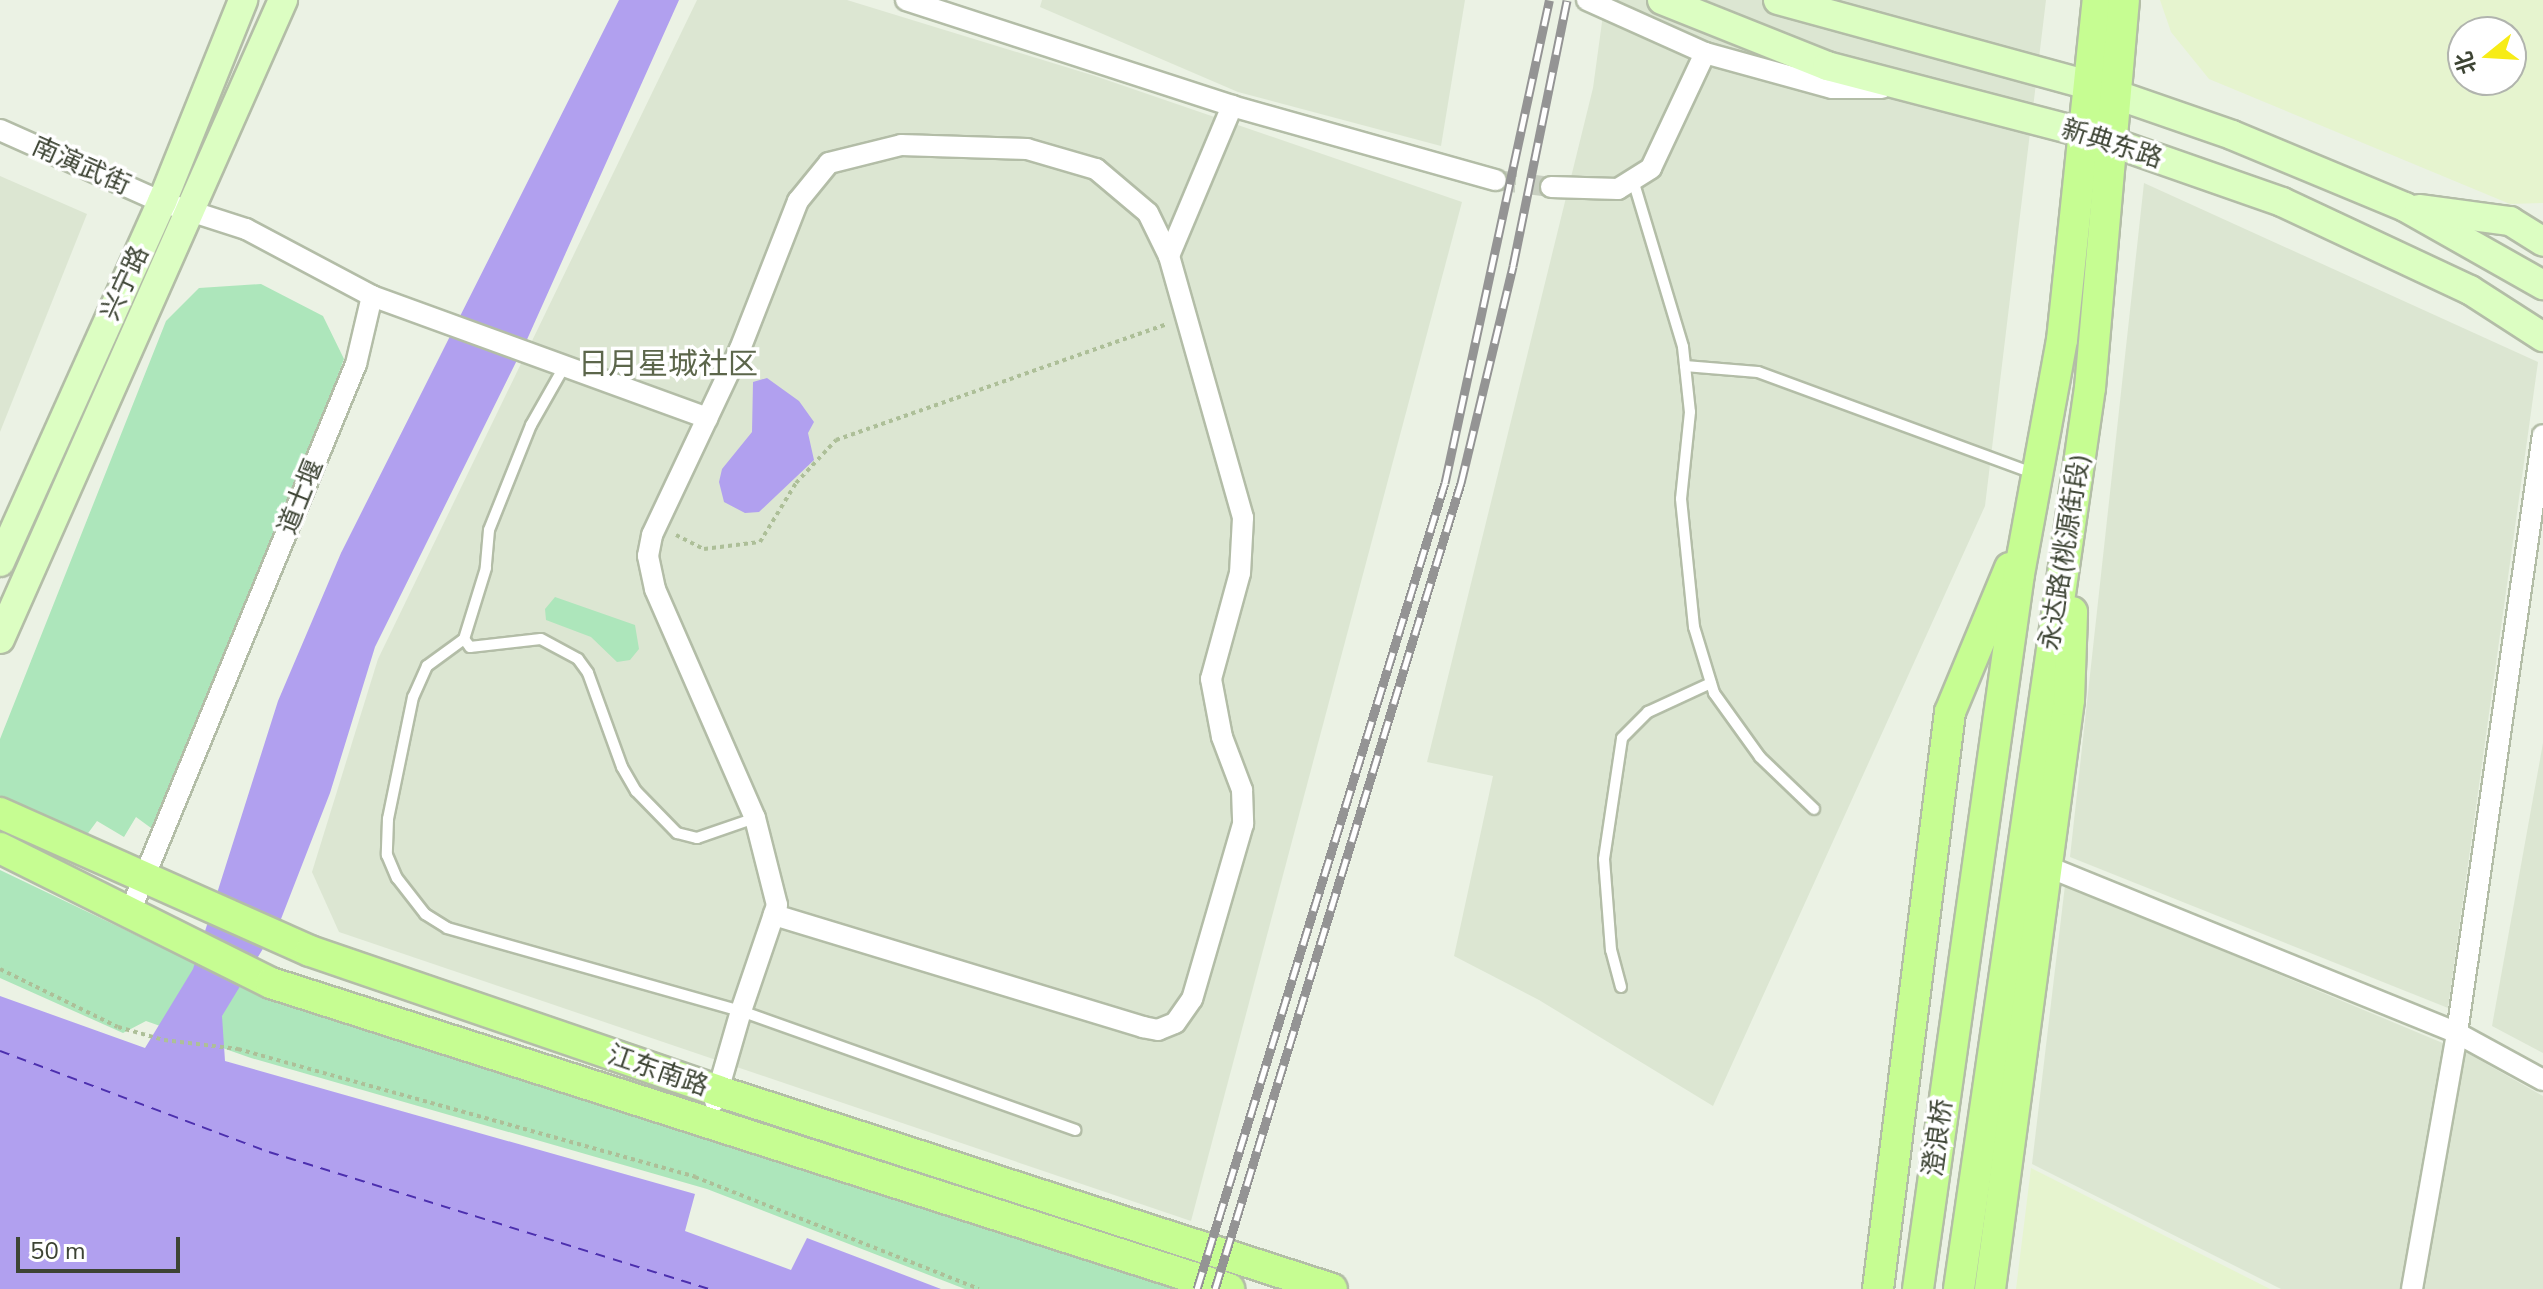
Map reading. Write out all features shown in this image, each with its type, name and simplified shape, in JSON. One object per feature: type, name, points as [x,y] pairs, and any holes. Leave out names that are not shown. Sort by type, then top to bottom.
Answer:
[{"type":"main road","name":"兴宁路","points":[[0,562],[162,202],[243,0]]},
{"type":"main road","name":"兴宁路","points":[[0,639],[283,0]]},
{"type":"main road","name":"新典东路","points":[[1662,0],[1827,66],[2099,138],[2282,202],[2470,290],[2543,337]]},
{"type":"main road","name":"新典东路","points":[[1778,0],[2088,85],[2232,135],[2405,207],[2543,285]]},
{"type":"main road","name":"永达路(桃源街段)","points":[[1996,1007],[2079,456],[2099,138],[2088,85],[2098,0]]},
{"type":"main road","name":"永达路(桃源街段)","points":[[1959,988],[2027,530],[2099,138],[2117,95],[2124,0]]},
{"type":"main road","points":[[2405,207],[2510,221],[2543,242]]},
{"type":"main road","points":[[1990,1289],[2069,700],[2079,456]]},
{"type":"main road","points":[[1878,1289],[1950,712],[1963,670],[2027,530]]},
{"type":"main road","name":"江东南路","points":[[0,813],[310,951],[718,1091],[1332,1289]]},
{"type":"main road","name":"江东南路","points":[[0,848],[131,909],[271,983],[1229,1289]]},
{"type":"main road","name":"澄浪桥","points":[[1918,1289],[1959,988]]},
{"type":"main road","name":"澄浪桥","points":[[1959,1289],[1996,1007]]},
{"type":"street","points":[[906,0],[1232,106],[1496,180]]},
{"type":"street","points":[[1587,0],[1705,53],[1832,88],[1911,88]]},
{"type":"street","points":[[1551,187],[1618,189],[1651,168],[1705,53]]},
{"type":"street","points":[[1169,256],[1232,106]]},
{"type":"street","name":"南演武街","points":[[0,130],[162,202]]},
{"type":"street","points":[[709,1124],[741,1011],[777,905],[755,818],[655,589],[648,556],[660,515],[740,349],[798,201],[829,163],[901,145],[1027,149],[1075,161],[1125,190],[1148,213],[1169,256],[1243,518],[1244,548],[1211,679],[1222,737],[1242,790],[1243,824],[1192,999],[1175,1023],[1158,1030],[1143,1027],[1063,1007],[774,915]]},
{"type":"street","points":[[162,202],[246,229],[372,296],[707,418]]},
{"type":"street","name":"道士堰","points":[[131,909],[356,364],[372,296]]},
{"type":"street","points":[[2412,1289],[2457,1033],[2543,435]]},
{"type":"street","points":[[2046,866],[2457,1033],[2543,1080]]},
{"type":"lane","points":[[1633,180],[1685,366],[1690,412],[1681,499],[1694,627],[1711,683],[1760,757],[1814,809]]},
{"type":"lane","points":[[1685,366],[1758,372],[2037,474]]},
{"type":"lane","points":[[564,367],[531,425],[489,530],[486,568],[464,639],[427,666],[413,697],[388,819],[387,855],[397,878],[425,914],[447,928],[741,1011],[1075,1130]]},
{"type":"lane","points":[[464,639],[470,647],[541,639],[578,659],[588,673],[622,767],[636,791],[677,833],[697,838],[755,818]]},
{"type":"lane","points":[[1621,987],[1611,950],[1604,859],[1622,738],[1648,712],[1711,683]]},
{"type":"path","points":[[660,515],[681,541],[704,549],[760,542],[796,483],[836,440],[1184,317]]},
{"type":"path","points":[[0,969],[118,1027],[164,1040],[238,1049],[695,1177],[979,1289]]},
{"type":"shaded area","points":[[619,0],[679,0],[525,344],[375,647],[330,793],[281,919],[222,1016],[225,1061],[695,1194],[685,1231],[791,1270],[807,1238],[941,1289],[0,1289],[0,996],[145,1048],[193,969],[278,701],[341,553]]},
{"type":"shaded area","points":[[697,0],[847,0],[1095,76],[1462,202],[1191,1221],[339,932],[312,872],[378,659]]},
{"type":"shaded area","points":[[1042,0],[1465,0],[1441,146],[1238,92],[1040,7]]},
{"type":"shaded area","points":[[1605,0],[2046,0],[1985,506],[1713,1106],[1539,1000],[1454,956],[1493,776],[1427,762],[1593,88]]},
{"type":"shaded area","points":[[2160,0],[2543,0],[2543,203],[2510,204],[2209,79],[2171,32]]},
{"type":"shaded area","points":[[0,176],[87,214],[0,432]]},
{"type":"shaded area","points":[[2144,183],[2538,362],[2448,1008],[2070,857]]},
{"type":"shaded area","points":[[261,284],[323,316],[344,359],[166,839],[136,817],[124,837],[97,821],[86,836],[0,799],[0,739],[166,321],[199,288]]},
{"type":"shaded area","points":[[767,378],[799,401],[814,422],[808,433],[814,460],[759,512],[745,513],[724,502],[719,482],[722,469],[752,432],[753,382]]},
{"type":"shaded area","points":[[555,597],[635,625],[639,649],[630,660],[617,662],[591,637],[546,620],[545,609]]},
{"type":"shaded area","points":[[2543,743],[2543,1053],[2492,1026]]},
{"type":"shaded area","points":[[0,870],[261,995],[1177,1289],[965,1289],[707,1189],[251,1058],[146,1021],[123,1033],[0,978]]},
{"type":"shaded area","points":[[2065,885],[2469,1054],[2543,1096],[2543,1289],[2281,1289],[2032,1164]]},
{"type":"shaded area","points":[[2031,1168],[2270,1289],[2016,1289]]},
{"type":"ferry route","points":[[0,1051],[269,1152],[708,1289]]},
{"type":"tunnel","points":[[1496,180],[1551,187]]},
{"type":"railway","points":[[1197,1289],[1445,483],[1549,0]]},
{"type":"railway","points":[[1215,1289],[1461,483],[1513,266],[1567,0]]},
{"type":"district","name":"日月星城社区","points":[[668,365]]}]
